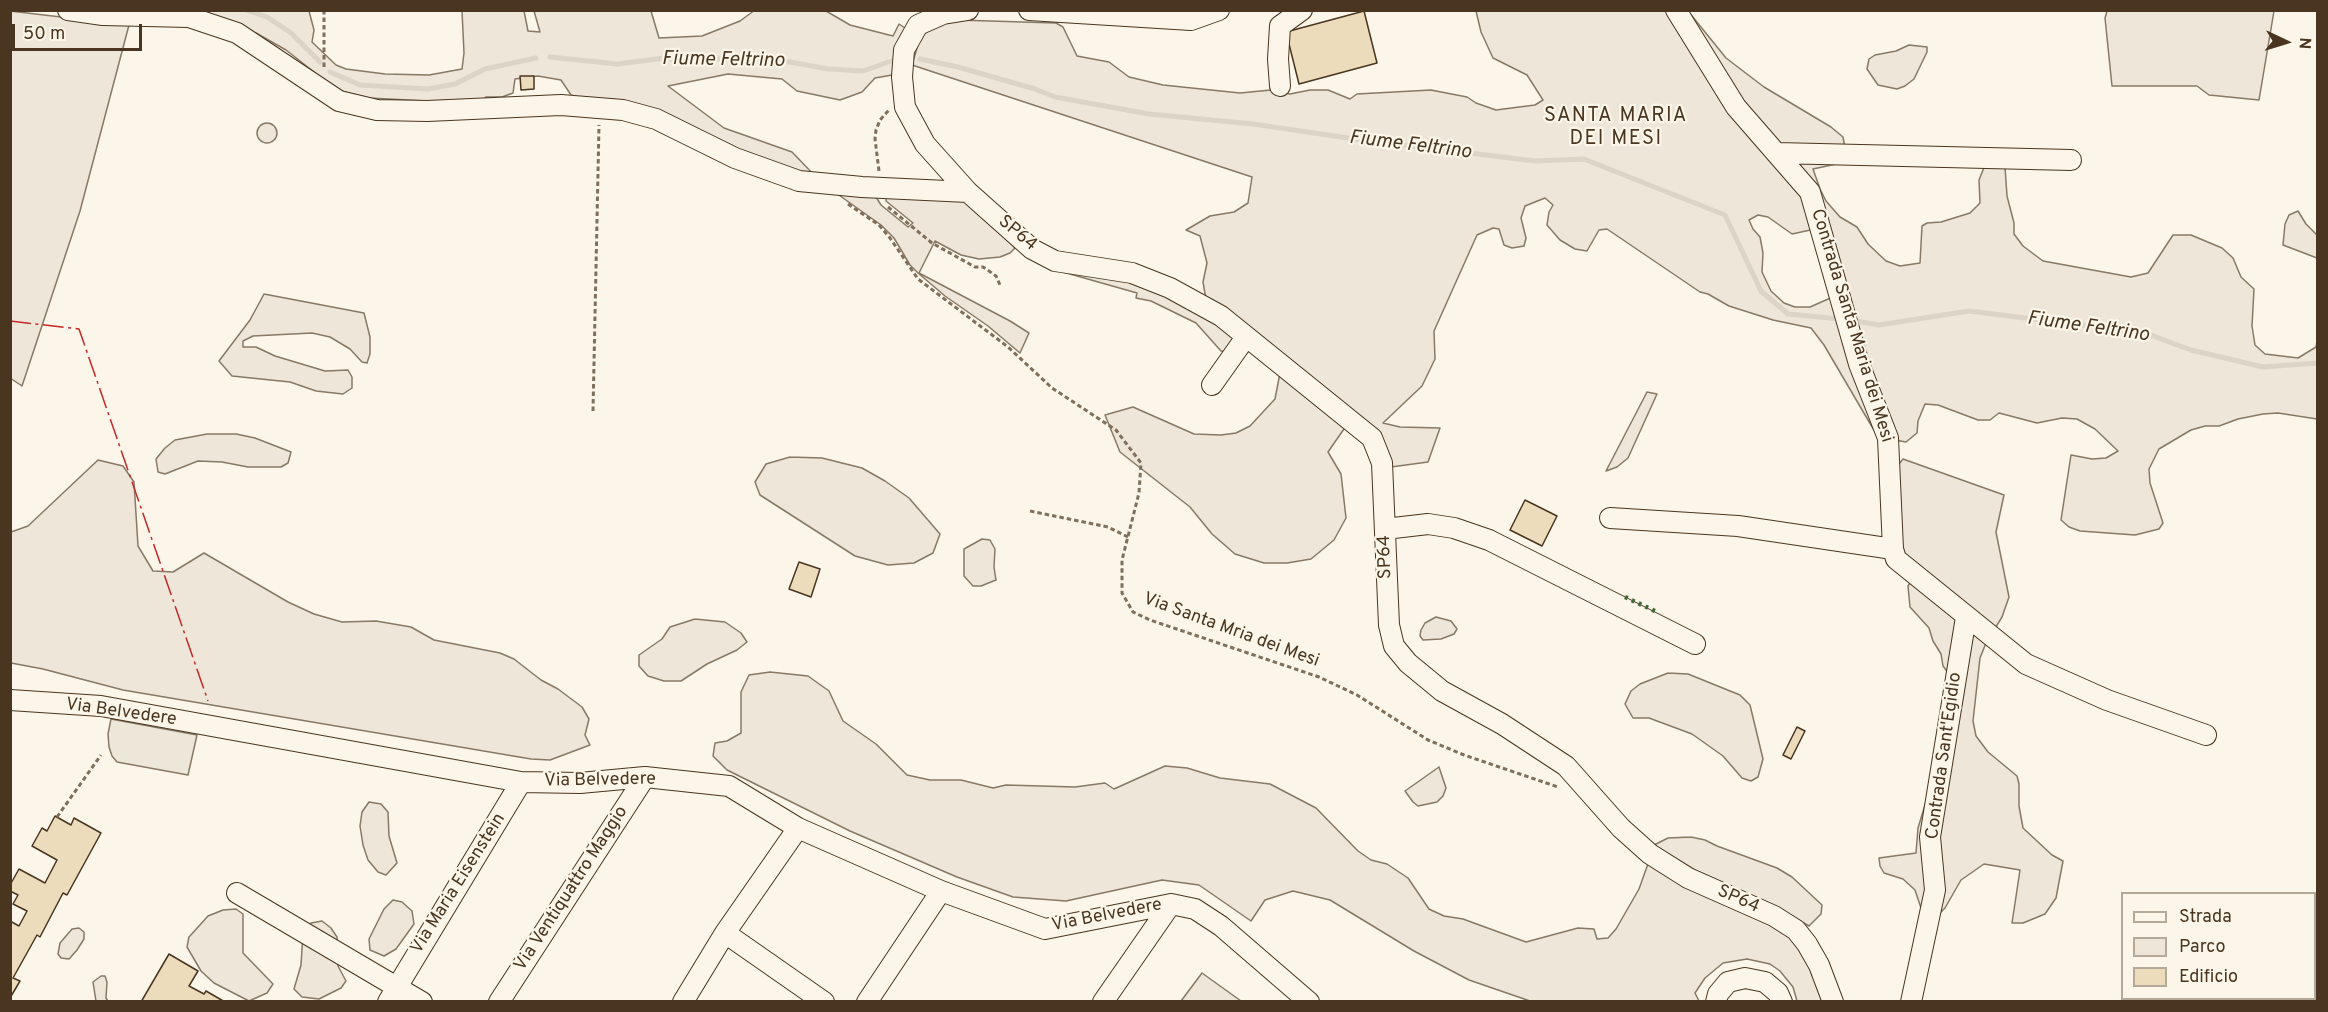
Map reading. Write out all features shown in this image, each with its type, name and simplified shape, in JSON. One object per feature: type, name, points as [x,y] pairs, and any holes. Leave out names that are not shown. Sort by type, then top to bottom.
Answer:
[{"type":"street","points":[[68,10],[103,15],[189,17],[208,23],[237,33],[339,101],[377,110],[427,111],[561,105],[623,110],[656,120],[735,158],[799,181],[968,192]]},
{"type":"street","points":[[905,107],[902,77],[904,50],[918,25],[943,14],[968,10]]},
{"type":"street","points":[[1029,10],[1191,20],[1219,10]]},
{"type":"street","points":[[1280,86],[1278,59],[1280,26],[1302,10]]},
{"type":"street","name":"Contrada Santa Maria dei Mesi","points":[[1676,10],[1736,107],[1810,192],[1859,364],[1888,438],[1893,549]]},
{"type":"street","name":"SP64","points":[[905,107],[925,144],[968,192],[1032,249],[1055,261],[1131,273],[1170,288],[1221,316],[1372,438],[1382,463],[1389,625],[1394,646],[1408,663],[1442,691],[1502,724],[1566,766],[1621,828],[1650,854],[1688,878],[1774,916],[1796,930],[1808,944],[1819,965],[1833,1002]]},
{"type":"street","points":[[1777,153],[2071,160]]},
{"type":"street","points":[[1212,385],[1246,336]]},
{"type":"street","points":[[1610,518],[1738,526],[1893,549],[1896,559],[2026,664],[2107,700],[2206,735]]},
{"type":"street","points":[[1385,529],[1428,524],[1454,528],[1489,540],[1695,644]]},
{"type":"street","name":"Contrada Sant'Egidio","points":[[1911,1002],[1935,890],[1930,837],[1966,617]]},
{"type":"street","name":"Via Belvedere","points":[[10,700],[101,706],[521,782],[580,783],[645,777],[729,786],[798,828],[941,891],[1045,929],[1171,904],[1195,909],[1221,926],[1309,1002]]},
{"type":"street","name":"Via Ventiquattro Maggio","points":[[499,1002],[645,777]]},
{"type":"street","name":"Via Maria Eisenstein","points":[[392,993],[521,782]]},
{"type":"street","points":[[683,1002],[725,933],[798,828]]},
{"type":"street","points":[[867,1002],[941,891]]},
{"type":"street","points":[[237,893],[392,993],[422,1002]]},
{"type":"street","points":[[1103,1002],[1171,904]]},
{"type":"street","points":[[725,933],[824,1002]]},
{"type":"street","points":[[1716,1002],[1718,994],[1728,982],[1745,978],[1765,982],[1778,993],[1782,1002]]},
{"type":"path","points":[[324,10],[325,92]]},
{"type":"path","points":[[905,107],[886,111],[876,130],[880,198],[884,204],[932,243],[975,267],[983,267],[996,276],[1000,285]]},
{"type":"path","points":[[592,411],[599,108]]},
{"type":"path","name":"Via Santa Mria dei Mesi","points":[[825,183],[836,196],[879,225],[918,279],[1001,342],[1052,388],[1116,430],[1141,463],[1139,493],[1122,561],[1122,593],[1133,612],[1339,686],[1428,740],[1464,755],[1550,785],[1576,790],[1584,786]]},
{"type":"path","points":[[1030,511],[1108,527],[1128,537]]},
{"type":"path","points":[[57,817],[101,755]]},
{"type":"green space","points":[[755,10],[826,11],[850,25],[893,36],[899,24],[905,28],[892,75],[875,78],[862,92],[840,100],[797,91],[782,79],[728,74],[668,86],[724,128],[792,152],[817,178],[571,95],[561,80],[538,76],[515,79],[513,93],[502,97],[486,97],[481,101],[447,102],[369,98],[337,90],[286,50],[256,33],[181,11],[309,11],[314,30],[312,42],[336,65],[346,69],[385,74],[429,75],[462,69],[464,53],[462,11],[524,11],[528,31],[540,32],[534,11],[651,11],[659,38],[702,36],[740,21]]},
{"type":"green space","points":[[10,11],[129,25],[80,211],[22,386],[10,378]]},
{"type":"green space","points":[[1476,11],[1688,11],[1726,58],[1764,87],[1831,127],[1843,137],[1845,148],[1841,163],[1813,169],[1820,189],[1826,201],[1840,217],[1857,227],[1868,244],[1886,261],[1900,266],[1920,263],[1922,226],[1970,213],[1980,203],[1979,180],[1985,165],[2005,167],[2007,196],[2014,223],[2014,234],[2023,246],[2043,261],[2131,277],[2148,273],[2173,235],[2191,235],[2222,248],[2233,258],[2241,277],[2254,289],[2252,326],[2255,345],[2265,354],[2298,358],[2316,347],[2317,341],[2317,419],[2278,413],[2263,414],[2219,426],[2205,426],[2191,430],[2159,449],[2149,469],[2150,483],[2163,523],[2159,529],[2135,535],[2080,531],[2069,527],[2061,520],[2071,455],[2092,459],[2106,458],[2118,451],[2095,429],[2077,419],[2062,418],[2037,423],[1999,413],[1990,420],[1978,420],[1938,405],[1925,404],[1918,421],[1917,433],[1906,442],[1878,437],[1824,345],[1811,328],[1773,320],[1729,306],[1700,292],[1607,229],[1599,230],[1587,251],[1575,249],[1560,240],[1547,225],[1549,212],[1553,205],[1545,198],[1525,206],[1521,218],[1526,238],[1524,246],[1512,248],[1504,245],[1499,229],[1493,228],[1477,235],[1434,331],[1435,359],[1422,386],[1383,423],[1400,427],[1440,428],[1428,462],[1391,467],[1384,442],[1364,419],[1241,322],[1207,305],[1203,282],[1207,263],[1200,236],[1186,230],[1210,216],[1234,212],[1248,203],[1252,177],[912,65],[920,38],[940,24],[957,20],[1056,23],[1063,27],[1077,56],[1109,62],[1129,77],[1163,85],[1240,93],[1271,90],[1290,94],[1310,90],[1328,90],[1350,99],[1357,94],[1431,90],[1467,97],[1496,110],[1535,105],[1543,100],[1527,75],[1493,58],[1481,32]],"holes":[[[1758,215],[1768,217],[1792,234],[1815,229],[1835,296],[1810,307],[1795,307],[1784,303],[1771,291],[1762,272],[1763,253],[1760,237],[1749,220]]]},
{"type":"green space","points":[[2107,11],[2274,11],[2259,100],[2209,95],[2197,86],[2112,86],[2105,18]]},
{"type":"green space","points":[[1909,45],[1927,47],[1927,52],[1914,79],[1897,89],[1878,85],[1867,69],[1869,59]]},
{"type":"green space","points":[[267,123],[274,126],[277,133],[274,140],[267,143],[260,140],[257,133],[260,126]]},
{"type":"green space","points":[[836,193],[876,197],[881,205],[908,227],[913,223],[886,201],[886,195],[968,196],[1015,248],[1000,257],[979,259],[961,255],[935,241],[919,273],[1029,333],[1020,353],[918,273],[910,265],[894,238],[881,225]]},
{"type":"green space","points":[[2298,211],[2317,235],[2317,258],[2283,245],[2285,224],[2289,215]]},
{"type":"green space","points":[[1056,270],[1132,277],[1239,336],[1230,352],[1221,351],[1196,323],[1151,301],[1136,298],[1137,293]]},
{"type":"green space","points":[[264,294],[364,313],[370,337],[370,354],[367,363],[362,362],[350,349],[330,337],[312,333],[253,336],[243,341],[243,347],[256,347],[275,356],[325,371],[348,370],[352,377],[352,388],[343,394],[316,391],[290,382],[232,376],[219,361],[250,320]]},
{"type":"green space","points":[[1280,373],[1346,426],[1328,452],[1341,474],[1346,518],[1334,540],[1311,559],[1287,563],[1264,563],[1235,554],[1212,534],[1190,507],[1120,452],[1105,415],[1133,407],[1194,434],[1236,433],[1250,426],[1275,399]]},
{"type":"green space","points":[[1647,392],[1657,394],[1628,458],[1617,467],[1606,471]]},
{"type":"green space","points":[[207,434],[236,434],[255,438],[291,452],[288,463],[281,467],[248,467],[222,462],[198,461],[165,474],[158,472],[156,459],[175,440]]},
{"type":"green space","points":[[790,457],[822,458],[862,468],[885,481],[909,498],[940,534],[933,553],[914,563],[888,565],[855,556],[760,495],[755,482],[766,464]]},
{"type":"green space","points":[[1903,459],[2004,495],[1996,532],[2009,597],[2002,617],[1986,643],[1980,658],[1973,721],[1976,736],[1988,752],[2017,776],[2023,828],[2052,855],[2063,861],[2056,898],[2045,914],[2023,923],[2012,923],[2020,870],[1984,864],[1961,880],[1945,908],[1934,919],[1924,917],[1915,890],[1903,879],[1884,873],[1880,866],[1879,858],[1916,853],[1918,828],[1932,782],[1949,674],[1943,666],[1941,654],[1933,641],[1929,628],[1910,607],[1908,586],[1912,580],[1897,545],[1892,473]]},
{"type":"green space","points":[[98,460],[123,466],[134,482],[138,546],[153,571],[173,572],[204,553],[288,602],[314,614],[342,622],[376,621],[411,627],[434,640],[500,653],[514,659],[582,707],[589,719],[585,735],[590,745],[550,760],[531,759],[123,690],[11,663],[11,532],[28,526]]},
{"type":"green space","points":[[982,539],[990,540],[995,549],[996,580],[981,586],[973,586],[964,576],[964,549]]},
{"type":"green space","points":[[1436,617],[1451,621],[1457,629],[1454,634],[1441,639],[1423,640],[1420,636],[1421,630],[1425,623]]},
{"type":"green space","points":[[695,619],[725,622],[741,633],[747,642],[737,650],[707,664],[681,681],[664,681],[648,676],[639,666],[639,655],[662,639],[670,627]]},
{"type":"green space","points":[[770,672],[808,676],[829,691],[843,721],[876,744],[907,775],[930,780],[961,780],[993,788],[1006,785],[1075,787],[1105,783],[1114,789],[1165,766],[1187,768],[1220,778],[1270,784],[1316,808],[1358,851],[1371,860],[1387,864],[1408,878],[1429,909],[1526,942],[1578,928],[1594,929],[1597,939],[1608,938],[1616,929],[1639,889],[1649,861],[1785,929],[1809,960],[1822,1001],[1797,1001],[1793,987],[1780,971],[1770,964],[1747,959],[1723,963],[1705,978],[1695,993],[1699,1001],[1530,1001],[1469,980],[1414,951],[1330,900],[1293,891],[1265,900],[1251,921],[1199,885],[1162,880],[1066,901],[1013,897],[957,877],[850,831],[727,770],[713,756],[715,743],[727,741],[741,733],[741,692],[749,675]]},
{"type":"green space","points":[[1668,673],[1688,674],[1740,695],[1750,705],[1763,759],[1758,777],[1751,781],[1742,778],[1723,756],[1692,734],[1649,718],[1633,718],[1625,704],[1631,691],[1640,684]]},
{"type":"green space","points":[[1439,767],[1446,788],[1443,796],[1437,802],[1418,806],[1405,791]]},
{"type":"green space","points":[[369,802],[381,804],[388,812],[389,836],[397,863],[386,875],[378,872],[368,860],[363,845],[360,826],[362,812]]},
{"type":"green space","points":[[1691,837],[1705,840],[1777,868],[1792,877],[1822,905],[1821,914],[1809,926],[1773,905],[1695,870],[1654,845],[1668,838]]},
{"type":"green space","points":[[393,900],[402,902],[412,911],[414,924],[396,949],[384,956],[370,950],[369,939],[384,909]]},
{"type":"green space","points":[[236,909],[243,914],[243,953],[273,984],[267,993],[249,1001],[214,983],[201,971],[187,947],[189,937],[208,916],[223,910]]},
{"type":"green space","points":[[322,921],[337,937],[338,966],[346,981],[341,988],[319,999],[302,997],[294,989],[301,965],[303,933],[311,923]]},
{"type":"green space","points":[[79,928],[84,932],[84,939],[69,959],[61,958],[58,954],[60,943],[72,929]]},
{"type":"green space","points":[[1202,973],[1241,1001],[1181,1001]]},
{"type":"green space","points":[[105,976],[107,982],[106,998],[108,1001],[96,1001],[93,982]]},
{"type":"shaded area","points":[[111,719],[197,735],[188,775],[117,762],[109,747],[108,734]]},
{"type":"building","points":[[1364,11],[1377,63],[1299,84],[1286,32]]},
{"type":"building","points":[[520,76],[534,76],[534,89],[521,90]]},
{"type":"building","points":[[1525,500],[1557,516],[1542,546],[1510,530]]},
{"type":"building","points":[[799,562],[820,569],[811,597],[789,589]]},
{"type":"building","points":[[1797,727],[1805,731],[1791,759],[1783,755]]},
{"type":"building","points":[[55,816],[71,825],[74,818],[101,833],[67,895],[63,893],[40,937],[37,935],[13,978],[20,981],[10,998],[10,921],[19,926],[27,911],[13,904],[18,895],[10,891],[10,885],[19,869],[45,883],[57,860],[32,846],[42,828],[47,831]]},
{"type":"building","points":[[169,954],[198,971],[189,986],[204,994],[206,991],[225,1002],[141,1002]]},
{"type":"waterway","name":"Fiume Feltrino","points":[[246,10],[267,17],[291,33],[320,62]]},
{"type":"waterway","name":"Fiume Feltrino","points":[[550,57],[617,64],[665,58],[779,60],[828,69],[863,71],[894,60]]},
{"type":"waterway","name":"Fiume Feltrino","points":[[330,72],[360,85],[428,89],[455,84],[485,69],[536,58]]},
{"type":"waterway","name":"Fiume Feltrino","points":[[920,59],[958,67],[1055,97],[1149,114],[1253,124],[1535,161],[1584,159],[1725,215],[1761,291],[1788,314],[1840,319]]},
{"type":"waterway","name":"Fiume Feltrino","points":[[1856,321],[1879,325],[1969,311],[2145,333],[2191,350],[2263,367],[2318,363]]},
{"type":"hedge","points":[[1625,597],[1657,612]]},
{"type":"power","points":[[10,321],[79,329],[208,701]]},
{"type":"district","name":"SANTA MARIA DEI MESI","points":[[1616,128]]}]
